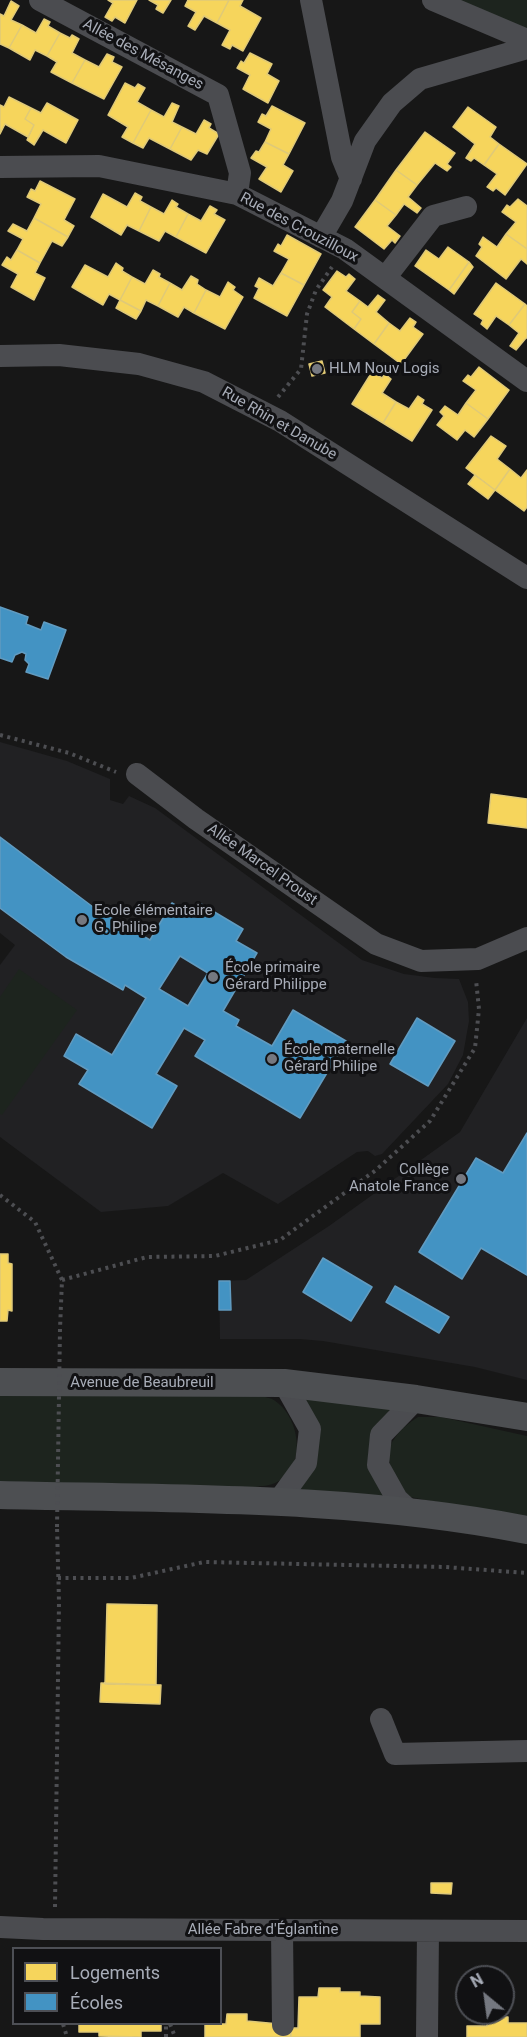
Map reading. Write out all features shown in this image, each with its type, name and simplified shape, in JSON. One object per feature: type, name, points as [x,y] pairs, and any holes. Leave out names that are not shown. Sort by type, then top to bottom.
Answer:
[{"type":"main road","name":"Avenue de Beaubreuil","points":[[0,1382],[284,1383],[416,1399],[527,1417]]},
{"type":"main road","points":[[0,1496],[277,1503],[411,1512],[527,1530]]},
{"type":"street","name":"Allée des Mésanges","points":[[40,0],[218,95],[240,173],[237,194]]},
{"type":"street","points":[[311,0],[342,157],[351,179]]},
{"type":"street","points":[[433,0],[527,40]]},
{"type":"street","points":[[321,237],[342,201],[365,141],[392,103],[420,79],[527,48]]},
{"type":"street","name":"Rue des Crouzilloux","points":[[0,167],[99,166],[237,194],[345,249],[527,381]]},
{"type":"street","points":[[385,278],[433,216],[466,207]]},
{"type":"street","name":"Rue Rhin et Danube","points":[[0,356],[59,355],[139,364],[204,382],[268,415],[527,578]]},
{"type":"street","name":"Allée Marcel Proust","points":[[138,774],[196,819],[376,944],[421,962],[478,959],[527,938]]},
{"type":"street","points":[[277,1503],[306,1463],[310,1429],[284,1383]]},
{"type":"street","points":[[411,1512],[397,1499],[378,1465],[381,1435],[416,1399]]},
{"type":"street","points":[[381,1719],[395,1754],[527,1751]]},
{"type":"street","name":"Allée Fabre d'Églantine","points":[[4,1928],[527,1930]]},
{"type":"street","points":[[282,1930],[283,2025]]},
{"type":"street","points":[[427,2037],[428,1931]]},
{"type":"path","points":[[268,415],[280,393],[302,369],[307,314],[316,290],[345,249]]},
{"type":"path","points":[[0,735],[69,753],[117,773],[138,774]]},
{"type":"path","points":[[62,1280],[147,1257],[215,1256],[280,1240],[376,1170],[430,1121],[475,1048],[479,1009],[475,972]]},
{"type":"path","points":[[0,1195],[35,1222],[62,1280],[57,1527],[54,1929]]},
{"type":"path","points":[[58,1578],[131,1578],[204,1562],[445,1567],[527,1573]]},
{"type":"shaded area","points":[[441,0],[527,0],[527,36]]},
{"type":"shaded area","name":"École primaire Gérard Philippe","points":[[0,742],[67,761],[110,779],[110,800],[123,804],[129,796],[155,808],[362,960],[404,974],[459,979],[468,1002],[469,1021],[463,1055],[448,1084],[382,1154],[375,1156],[368,1151],[357,1152],[278,1204],[223,1173],[168,1206],[101,1212],[0,1137],[0,965],[15,945],[0,933]]},
{"type":"shaded area","points":[[19,969],[77,1010],[2,1115],[0,1114],[0,997]]},
{"type":"shaded area","name":"Collège Anatole France","points":[[527,1018],[527,1380],[475,1367],[323,1341],[220,1339],[219,1281],[246,1280],[329,1226],[460,1132]]},
{"type":"shaded area","points":[[0,1395],[253,1395],[272,1399],[282,1406],[294,1428],[297,1440],[296,1453],[287,1475],[266,1486],[0,1482]]},
{"type":"shaded area","points":[[304,1396],[396,1409],[376,1432],[369,1452],[372,1473],[385,1500],[299,1489]]},
{"type":"shaded area","points":[[418,1417],[441,1417],[527,1436],[527,1519],[410,1497],[395,1482],[387,1453],[399,1432]]},
{"type":"building: Logements","points":[[108,0],[137,0],[125,23],[115,17],[112,21],[105,17],[113,3]]},
{"type":"building: Logements","points":[[149,0],[171,0],[163,13],[156,9],[158,5]]},
{"type":"building: Logements","points":[[188,0],[229,0],[217,23],[204,16],[195,30],[188,26],[196,12],[185,6]]},
{"type":"building: Logements","points":[[229,0],[243,0],[240,6],[261,18],[243,51],[232,45],[230,49],[222,45],[230,30],[217,23]]},
{"type":"building: Logements","points":[[11,1],[19,6],[11,20],[22,25],[9,48],[0,44],[0,14],[4,16]]},
{"type":"building: Logements","points":[[44,19],[50,22],[48,26],[60,33],[47,56],[35,50],[30,60],[9,48],[22,25],[36,33]]},
{"type":"building: Logements","points":[[60,33],[79,39],[72,53],[85,60],[72,83],[51,72],[57,62],[47,56]]},
{"type":"building: Logements","points":[[250,53],[272,64],[267,74],[279,81],[268,103],[243,89],[250,75],[237,68],[241,61],[244,63]]},
{"type":"building: Logements","points":[[107,54],[114,57],[112,62],[122,67],[104,99],[72,83],[85,60],[99,67]]},
{"type":"building: Logements","points":[[125,83],[135,88],[138,84],[145,88],[137,102],[151,110],[133,143],[122,137],[128,127],[108,115]]},
{"type":"building: Logements","points":[[9,97],[31,108],[25,119],[34,125],[28,137],[5,124],[0,134],[0,105],[4,107]]},
{"type":"building: Logements","points":[[47,103],[78,120],[66,143],[43,130],[34,145],[27,140],[34,125],[25,119],[31,108],[41,113]]},
{"type":"building: Logements","points":[[172,103],[179,106],[172,122],[182,127],[170,149],[149,138],[143,148],[133,143],[151,110],[164,117]]},
{"type":"building: Logements","points":[[272,106],[305,123],[289,154],[265,142],[271,129],[258,122],[262,114],[266,116]]},
{"type":"building: Logements","points":[[468,107],[496,127],[490,137],[499,144],[484,165],[474,158],[471,161],[466,158],[475,144],[453,127]]},
{"type":"building: Logements","points":[[204,120],[211,124],[209,128],[219,134],[207,154],[198,150],[191,160],[170,149],[182,127],[196,134]]},
{"type":"building: Logements","points":[[425,132],[455,153],[447,164],[451,167],[447,171],[435,163],[417,185],[396,170]]},
{"type":"building: Logements","points":[[265,142],[289,154],[283,165],[293,171],[281,192],[259,179],[267,167],[251,158],[256,151],[259,152]]},
{"type":"building: Logements","points":[[499,144],[527,164],[505,195],[496,188],[493,191],[487,187],[497,174],[484,165]]},
{"type":"building: Logements","points":[[396,170],[417,185],[408,197],[421,208],[417,213],[404,204],[396,215],[375,200]]},
{"type":"building: Logements","points":[[40,181],[75,199],[64,220],[74,226],[68,237],[34,218],[41,204],[27,197],[31,189],[35,191]]},
{"type":"building: Logements","points":[[135,193],[142,197],[140,201],[151,207],[139,231],[127,225],[121,235],[91,217],[103,194],[127,207]]},
{"type":"building: Logements","points":[[518,199],[527,206],[527,249],[506,234],[516,222],[502,212],[507,205],[510,207]]},
{"type":"building: Logements","points":[[172,200],[178,204],[176,207],[188,214],[176,237],[165,231],[159,241],[139,231],[151,207],[164,214]]},
{"type":"building: Logements","points":[[375,200],[396,215],[387,226],[400,236],[395,243],[392,240],[384,249],[355,227]]},
{"type":"building: Logements","points":[[210,206],[217,210],[214,214],[225,220],[206,253],[176,237],[188,214],[201,221]]},
{"type":"building: Logements","points":[[34,218],[68,237],[62,246],[52,241],[40,263],[17,250],[23,239],[8,231],[13,224],[27,231]]},
{"type":"building: Logements","points":[[506,234],[527,249],[527,264],[521,259],[506,279],[476,256],[482,247],[479,244],[483,237],[497,247]]},
{"type":"building: Logements","points":[[287,235],[321,254],[304,285],[281,273],[289,259],[274,251],[278,244],[281,246]]},
{"type":"building: Logements","points":[[448,247],[469,262],[449,290],[415,266],[426,250],[439,259]]},
{"type":"building: Logements","points":[[17,250],[40,263],[35,273],[45,278],[34,300],[11,287],[18,274],[2,265],[7,257],[11,260]]},
{"type":"building: Logements","points":[[469,262],[473,267],[454,294],[449,290]]},
{"type":"building: Logements","points":[[116,263],[123,268],[122,271],[132,277],[120,300],[109,294],[103,305],[72,287],[85,265],[108,277]]},
{"type":"building: Logements","points":[[153,270],[160,274],[159,277],[170,283],[158,306],[146,300],[141,311],[120,300],[132,277],[145,284]]},
{"type":"building: Logements","points":[[337,271],[346,277],[349,274],[355,279],[346,291],[360,301],[352,312],[361,319],[354,329],[325,307],[332,297],[323,290]]},
{"type":"building: Logements","points":[[281,273],[304,285],[287,316],[254,298],[259,288],[255,286],[259,278],[273,286]]},
{"type":"building: Logements","points":[[191,276],[198,280],[197,284],[206,290],[194,313],[184,307],[178,317],[158,306],[170,283],[182,290]]},
{"type":"building: Logements","points":[[228,282],[235,287],[233,290],[243,297],[225,329],[194,313],[206,290],[220,297]]},
{"type":"building: Logements","points":[[496,283],[525,304],[509,325],[496,316],[487,329],[481,324],[483,320],[474,314]]},
{"type":"building: Logements","points":[[378,295],[385,300],[376,312],[389,323],[374,344],[354,329],[361,319],[352,312],[360,301],[368,307]]},
{"type":"building: Logements","points":[[120,300],[141,311],[136,319],[116,308]]},
{"type":"building: Logements","points":[[525,304],[527,306],[527,338],[516,350],[510,346],[519,333],[509,325]]},
{"type":"building: Logements","points":[[410,318],[416,322],[413,327],[423,334],[401,364],[374,344],[389,323],[400,331]]},
{"type":"building: Logements","name":"HLM Nouv Logis","points":[[322,361],[325,373],[312,376],[309,364]]},
{"type":"building: Logements","points":[[479,367],[509,390],[488,419],[466,403],[476,390],[463,381],[468,375],[471,377]]},
{"type":"building: Logements","points":[[372,372],[382,378],[385,374],[391,379],[382,393],[396,402],[383,423],[352,404]]},
{"type":"building: Logements","points":[[418,396],[424,400],[422,404],[432,410],[412,441],[383,423],[396,402],[409,409]]},
{"type":"building: Logements","points":[[466,403],[488,419],[474,437],[465,430],[457,440],[437,425],[444,416],[440,412],[445,406],[458,415]]},
{"type":"building: Logements","points":[[491,436],[506,446],[497,459],[510,469],[495,490],[466,468]]},
{"type":"building: Logements","points":[[510,469],[521,478],[527,470],[527,507],[524,511],[495,490]]},
{"type":"building: Logements","points":[[475,475],[495,490],[488,499],[468,484]]},
{"type":"building: Logements","points":[[491,794],[527,799],[527,828],[488,823]]},
{"type":"building: Logements","points":[[0,1254],[8,1254],[8,1263],[12,1264],[12,1311],[8,1310],[7,1321],[0,1321]]},
{"type":"building: Logements","points":[[107,1604],[157,1605],[156,1685],[105,1684]]},
{"type":"building: Logements","points":[[101,1683],[161,1685],[160,1704],[100,1702]]},
{"type":"building: Logements","points":[[431,1883],[452,1883],[451,1894],[431,1893]]},
{"type":"building: Logements","points":[[319,1988],[340,1988],[340,1992],[360,1992],[360,1996],[380,1997],[380,2024],[360,2024],[360,2037],[291,2037],[291,2028],[298,2028],[299,1997],[318,1997]]},
{"type":"building: Logements","points":[[227,2014],[247,2014],[247,2021],[290,2025],[291,2037],[205,2037],[205,2025],[226,2024]]},
{"type":"building: Logements","points":[[527,2023],[527,2037],[467,2037],[467,2026]]},
{"type":"building: Logements","points":[[79,2025],[161,2025],[161,2031],[141,2031],[141,2037],[99,2036],[99,2032],[79,2032]]},
{"type":"building: Écoles","points":[[0,607],[28,617],[26,624],[41,630],[44,622],[66,630],[48,679],[26,672],[29,664],[25,660],[26,654],[22,652],[15,655],[12,662],[0,658]]},
{"type":"building: Écoles","points":[[0,837],[93,907],[150,940],[172,903],[193,916],[201,904],[243,929],[236,941],[257,953],[223,1011],[239,1020],[236,1026],[272,1046],[293,1010],[346,1041],[300,1118],[195,1056],[205,1040],[184,1028],[156,1074],[177,1086],[152,1128],[79,1084],[88,1070],[64,1056],[76,1034],[112,1055],[146,998],[125,985],[123,990],[66,957],[0,908]],"holes":[[[180,956],[208,973],[188,1006],[159,989]]]},
{"type":"building: Écoles","points":[[417,1018],[455,1041],[428,1086],[390,1064]]},
{"type":"building: Écoles","points":[[527,1133],[527,1275],[481,1248],[462,1279],[419,1252],[476,1158],[503,1173]]},
{"type":"building: Écoles","points":[[323,1258],[372,1287],[351,1321],[303,1292]]},
{"type":"building: Écoles","points":[[219,1281],[230,1281],[231,1310],[219,1310]]},
{"type":"building: Écoles","points":[[395,1286],[449,1317],[439,1333],[386,1302]]},
{"type":"place","name":"HLM Nouv Logis","points":[[317,369]]},
{"type":"place","name":"Ecole élémentaire G. Philipe","points":[[82,920]]},
{"type":"place","name":"École primaire Gérard Philippe","points":[[213,977]]},
{"type":"place","name":"École maternelle Gérard Philipe","points":[[272,1059]]},
{"type":"place","name":"Collège Anatole France","points":[[461,1179]]}]
